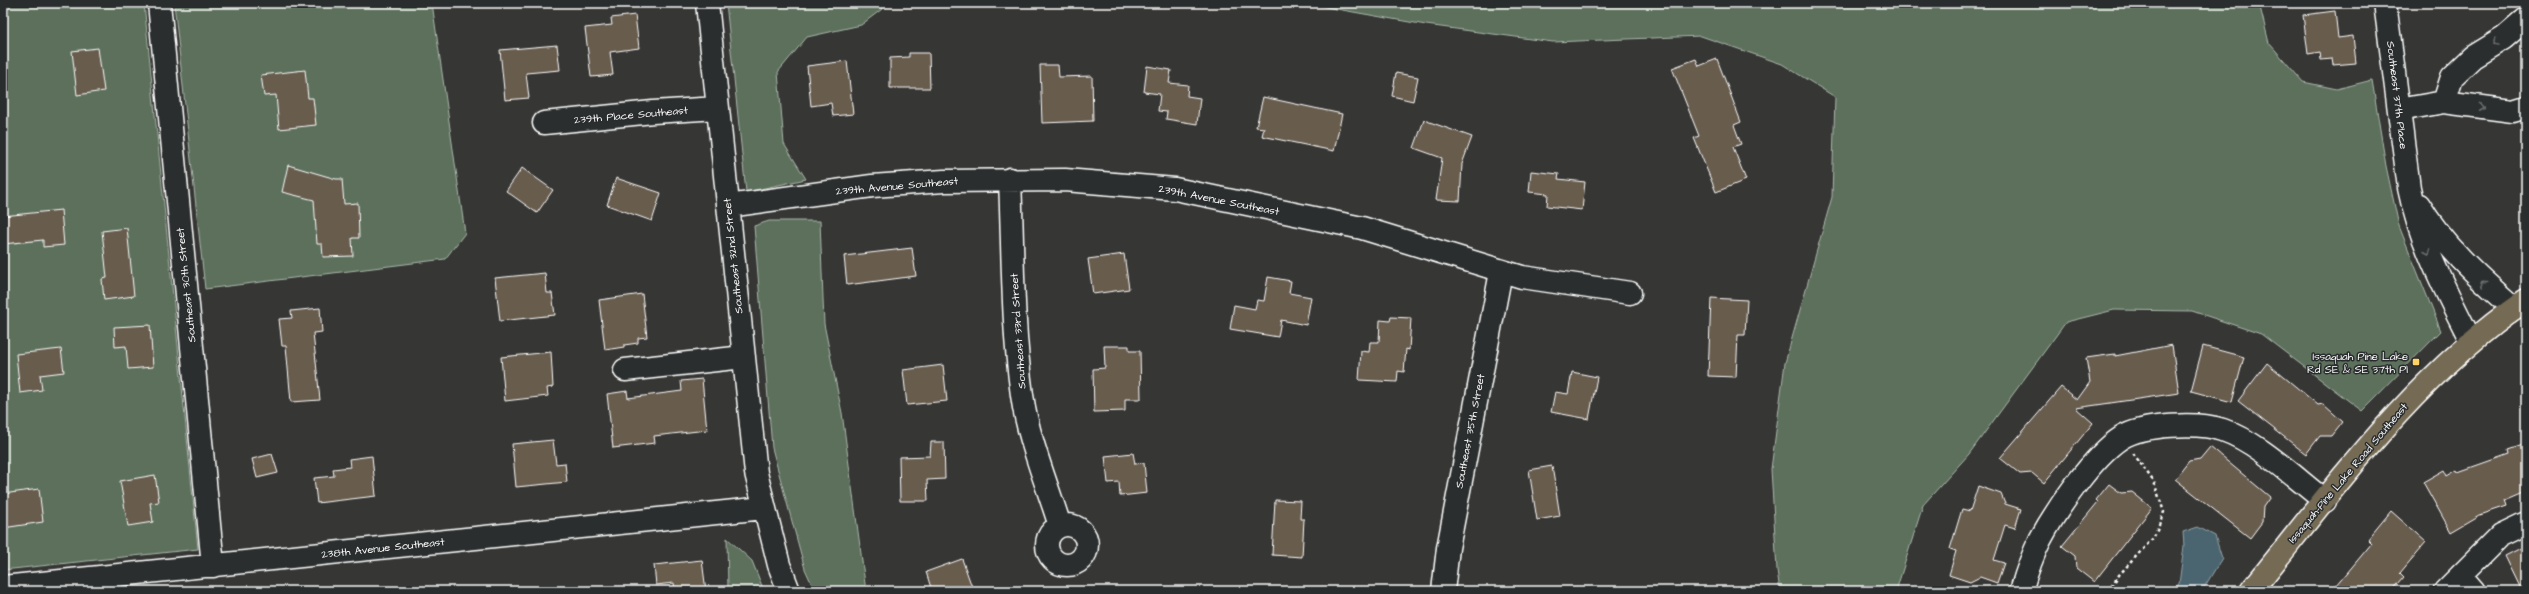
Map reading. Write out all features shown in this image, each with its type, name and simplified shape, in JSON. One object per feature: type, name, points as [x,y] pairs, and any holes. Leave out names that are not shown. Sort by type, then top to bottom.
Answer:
[{"type":"main road","name":"Issaquah-Pine Lake Road Southeast","points":[[2251,591],[2325,501],[2374,438],[2416,393],[2472,341],[2520,304]]},
{"type":"street","name":"Southeast 30th Street","points":[[159,3],[213,566]]},
{"type":"street","name":"Southeast 32nd Street","points":[[707,3],[756,473],[764,508],[789,591]]},
{"type":"street","name":"Southeast 37th Place","points":[[2385,3],[2408,188],[2422,237],[2472,341]]},
{"type":"street","points":[[2444,102],[2452,77],[2473,57],[2504,38],[2526,19]]},
{"type":"street","points":[[2399,110],[2444,102],[2513,111],[2526,107]]},
{"type":"street","name":"239th Place Southeast","points":[[544,123],[653,112],[718,108]]},
{"type":"street","name":"239th Avenue Southeast","points":[[728,206],[872,186],[1010,179],[1065,180],[1175,189],[1362,228],[1501,272],[1630,293]]},
{"type":"street","name":"Southeast 33rd Street","points":[[1010,179],[1017,348],[1022,396],[1032,437],[1060,526]]},
{"type":"street","name":"Southeast 37th Place","points":[[2408,188],[2444,241],[2480,279],[2520,304]]},
{"type":"street","name":"Southeast 35th Street","points":[[1443,591],[1448,548],[1501,272]]},
{"type":"street","points":[[625,370],[744,357]]},
{"type":"street","points":[[2021,591],[2040,540],[2078,483],[2103,453],[2122,438],[2142,431],[2171,426],[2203,426],[2223,430],[2252,445],[2325,501]]},
{"type":"street","name":"238th Avenue Southeast","points":[[3,587],[764,508]]},
{"type":"street","points":[[2445,591],[2501,535],[2526,523]]},
{"type":"street","points":[[2461,575],[2475,591]]},
{"type":"path","points":[[2108,591],[2119,575],[2154,537],[2164,512],[2154,482],[2122,438]]},
{"type":"green space","points":[[3,3],[144,3],[198,549],[3,570]]},
{"type":"green space","points":[[174,3],[432,3],[465,233],[445,259],[205,289]]},
{"type":"green space","points":[[726,3],[890,3],[861,25],[807,37],[778,72],[784,144],[806,179],[746,192]]},
{"type":"green space","points":[[1303,3],[2259,3],[2269,43],[2303,82],[2337,89],[2372,80],[2386,166],[2399,226],[2441,331],[2362,411],[2261,334],[2192,311],[2114,310],[2066,322],[1969,454],[1923,505],[1896,591],[1780,591],[1777,570],[1771,469],[1785,363],[1832,197],[1835,97],[1782,64],[1701,36],[1553,42],[1426,25]]},
{"type":"green space","points":[[769,221],[820,221],[824,324],[842,413],[866,591],[815,591],[805,569],[772,448],[754,226]]},
{"type":"green space","points":[[727,538],[752,561],[764,591],[728,591]]},
{"type":"water","points":[[2198,527],[2215,536],[2222,558],[2202,591],[2170,591],[2179,584],[2184,546],[2183,532]]},
{"type":"building","points":[[2335,11],[2338,38],[2353,36],[2356,63],[2333,65],[2332,59],[2321,60],[2320,52],[2308,54],[2303,15]]},
{"type":"building","points":[[635,15],[639,48],[610,52],[613,75],[591,77],[585,28],[612,25],[611,18]]},
{"type":"building","points":[[557,45],[560,70],[526,73],[529,98],[505,100],[500,50]]},
{"type":"building","points":[[98,48],[104,91],[77,95],[72,51]]},
{"type":"building","points":[[909,53],[929,53],[930,88],[890,88],[890,58],[909,57]]},
{"type":"building","points":[[1696,59],[1699,66],[1717,59],[1741,122],[1734,125],[1741,144],[1733,147],[1746,180],[1716,192],[1694,138],[1699,136],[1672,68]]},
{"type":"building","points":[[847,61],[853,114],[833,116],[831,103],[811,106],[807,66]]},
{"type":"building","points":[[1040,65],[1058,65],[1059,77],[1092,76],[1093,121],[1042,123]]},
{"type":"building","points":[[1147,66],[1171,70],[1169,83],[1188,85],[1187,96],[1200,98],[1197,124],[1166,119],[1167,112],[1158,111],[1160,94],[1144,92]]},
{"type":"building","points":[[305,70],[308,98],[313,98],[316,125],[279,129],[276,95],[264,96],[261,75]]},
{"type":"building","points":[[1396,73],[1418,77],[1413,101],[1392,96]]},
{"type":"building","points":[[1263,97],[1342,114],[1334,151],[1262,136],[1264,128],[1256,127]]},
{"type":"building","points":[[1424,120],[1472,137],[1462,164],[1460,201],[1436,200],[1442,158],[1414,148]]},
{"type":"building","points":[[288,165],[336,179],[342,179],[344,204],[358,203],[359,238],[352,238],[353,256],[323,257],[322,244],[317,244],[314,200],[282,192]]},
{"type":"building","points":[[522,168],[553,190],[537,213],[506,191]]},
{"type":"building","points":[[1531,171],[1559,174],[1558,179],[1585,182],[1582,210],[1547,206],[1548,194],[1529,192]]},
{"type":"building","points":[[616,178],[661,193],[652,221],[607,205]]},
{"type":"building","points":[[61,210],[64,245],[43,247],[43,240],[3,244],[3,216]]},
{"type":"building","points":[[127,228],[134,296],[104,300],[102,279],[107,278],[102,231]]},
{"type":"building","points":[[912,248],[916,276],[847,285],[844,256]]},
{"type":"building","points":[[1124,254],[1129,289],[1093,294],[1088,259]]},
{"type":"building","points":[[545,273],[547,293],[552,293],[555,315],[500,321],[495,278]]},
{"type":"building","points":[[1268,277],[1291,281],[1289,293],[1311,297],[1306,325],[1281,320],[1278,337],[1230,329],[1234,305],[1255,309],[1257,300],[1264,301]]},
{"type":"building","points":[[642,294],[647,337],[638,338],[638,343],[605,350],[599,300]]},
{"type":"building","points":[[1711,298],[1747,300],[1745,335],[1738,335],[1736,377],[1708,376]]},
{"type":"building","points":[[320,308],[322,332],[313,333],[320,400],[291,402],[286,346],[282,346],[279,319],[292,318],[291,311]]},
{"type":"building","points":[[1391,317],[1411,318],[1409,350],[1406,349],[1404,372],[1398,371],[1397,382],[1359,380],[1361,351],[1369,352],[1370,342],[1379,342],[1380,320],[1390,321]]},
{"type":"building","points":[[150,325],[153,367],[128,369],[126,346],[115,347],[114,327]]},
{"type":"building","points":[[2172,345],[2179,393],[2076,408],[2093,423],[2044,483],[2032,473],[2020,474],[2000,458],[2061,387],[2077,400],[2090,382],[2086,358],[2115,354],[2115,356]]},
{"type":"building","points":[[1104,346],[1129,346],[1129,351],[1140,351],[1141,399],[1125,399],[1125,411],[1094,412],[1093,369],[1105,368]]},
{"type":"building","points":[[2203,346],[2244,357],[2232,402],[2191,391]]},
{"type":"building","points":[[61,349],[64,372],[40,375],[42,390],[20,393],[16,354]]},
{"type":"building","points":[[551,352],[553,387],[547,388],[548,396],[505,401],[501,357]]},
{"type":"building","points":[[2267,363],[2318,405],[2323,404],[2343,422],[2332,436],[2320,436],[2306,454],[2238,401]]},
{"type":"building","points":[[943,365],[947,401],[907,405],[903,370]]},
{"type":"building","points":[[1572,372],[1597,377],[1589,419],[1551,412],[1555,392],[1568,394]]},
{"type":"building","points":[[702,379],[707,430],[654,436],[655,443],[613,448],[607,394],[627,391],[628,398],[682,391],[681,381]]},
{"type":"building","points":[[553,440],[556,464],[565,463],[567,482],[516,487],[512,444]]},
{"type":"building","points":[[931,442],[944,442],[945,479],[927,480],[928,501],[900,501],[899,457],[930,456]]},
{"type":"building","points":[[2526,444],[2526,491],[2505,500],[2507,506],[2480,515],[2451,532],[2423,482],[2444,470],[2447,476],[2457,470],[2458,472],[2509,454],[2508,450]]},
{"type":"building","points":[[2210,447],[2270,497],[2263,507],[2262,522],[2250,538],[2175,479],[2189,461],[2200,459]]},
{"type":"building","points":[[1133,453],[1135,464],[1144,463],[1147,493],[1120,496],[1119,482],[1108,483],[1105,456]]},
{"type":"building","points":[[272,454],[278,473],[257,478],[252,459]]},
{"type":"building","points":[[372,456],[376,496],[317,503],[314,478],[334,476],[333,469],[350,467],[349,459]]},
{"type":"building","points":[[1552,466],[1560,516],[1537,520],[1529,470]]},
{"type":"building","points":[[155,475],[159,502],[150,503],[153,522],[128,526],[120,481]]},
{"type":"building","points":[[2109,484],[2121,493],[2132,492],[2152,508],[2094,582],[2076,568],[2075,556],[2062,546],[2098,502],[2096,500]]},
{"type":"building","points":[[1978,486],[2001,494],[2005,504],[2021,509],[2015,528],[2005,525],[1994,560],[2004,563],[1997,583],[1980,577],[1970,582],[1949,575],[1956,551],[1950,549],[1962,509],[1970,511]]},
{"type":"building","points":[[39,489],[43,522],[3,528],[3,494]]},
{"type":"building","points":[[1275,500],[1301,501],[1300,519],[1304,519],[1302,557],[1272,555]]},
{"type":"building","points":[[2391,511],[2426,542],[2400,573],[2404,577],[2392,591],[2332,591],[2372,543],[2368,539]]},
{"type":"building","points":[[2521,548],[2526,558],[2526,591],[2522,591],[2505,556]]},
{"type":"building","points":[[962,559],[972,587],[959,591],[932,591],[926,572]]},
{"type":"building","points":[[702,560],[706,591],[675,591],[674,583],[656,585],[654,565]]},
{"type":"place","name":"Issaquah Pine Lake Rd SE & SE 37th Pl","points":[[2416,362]]}]
